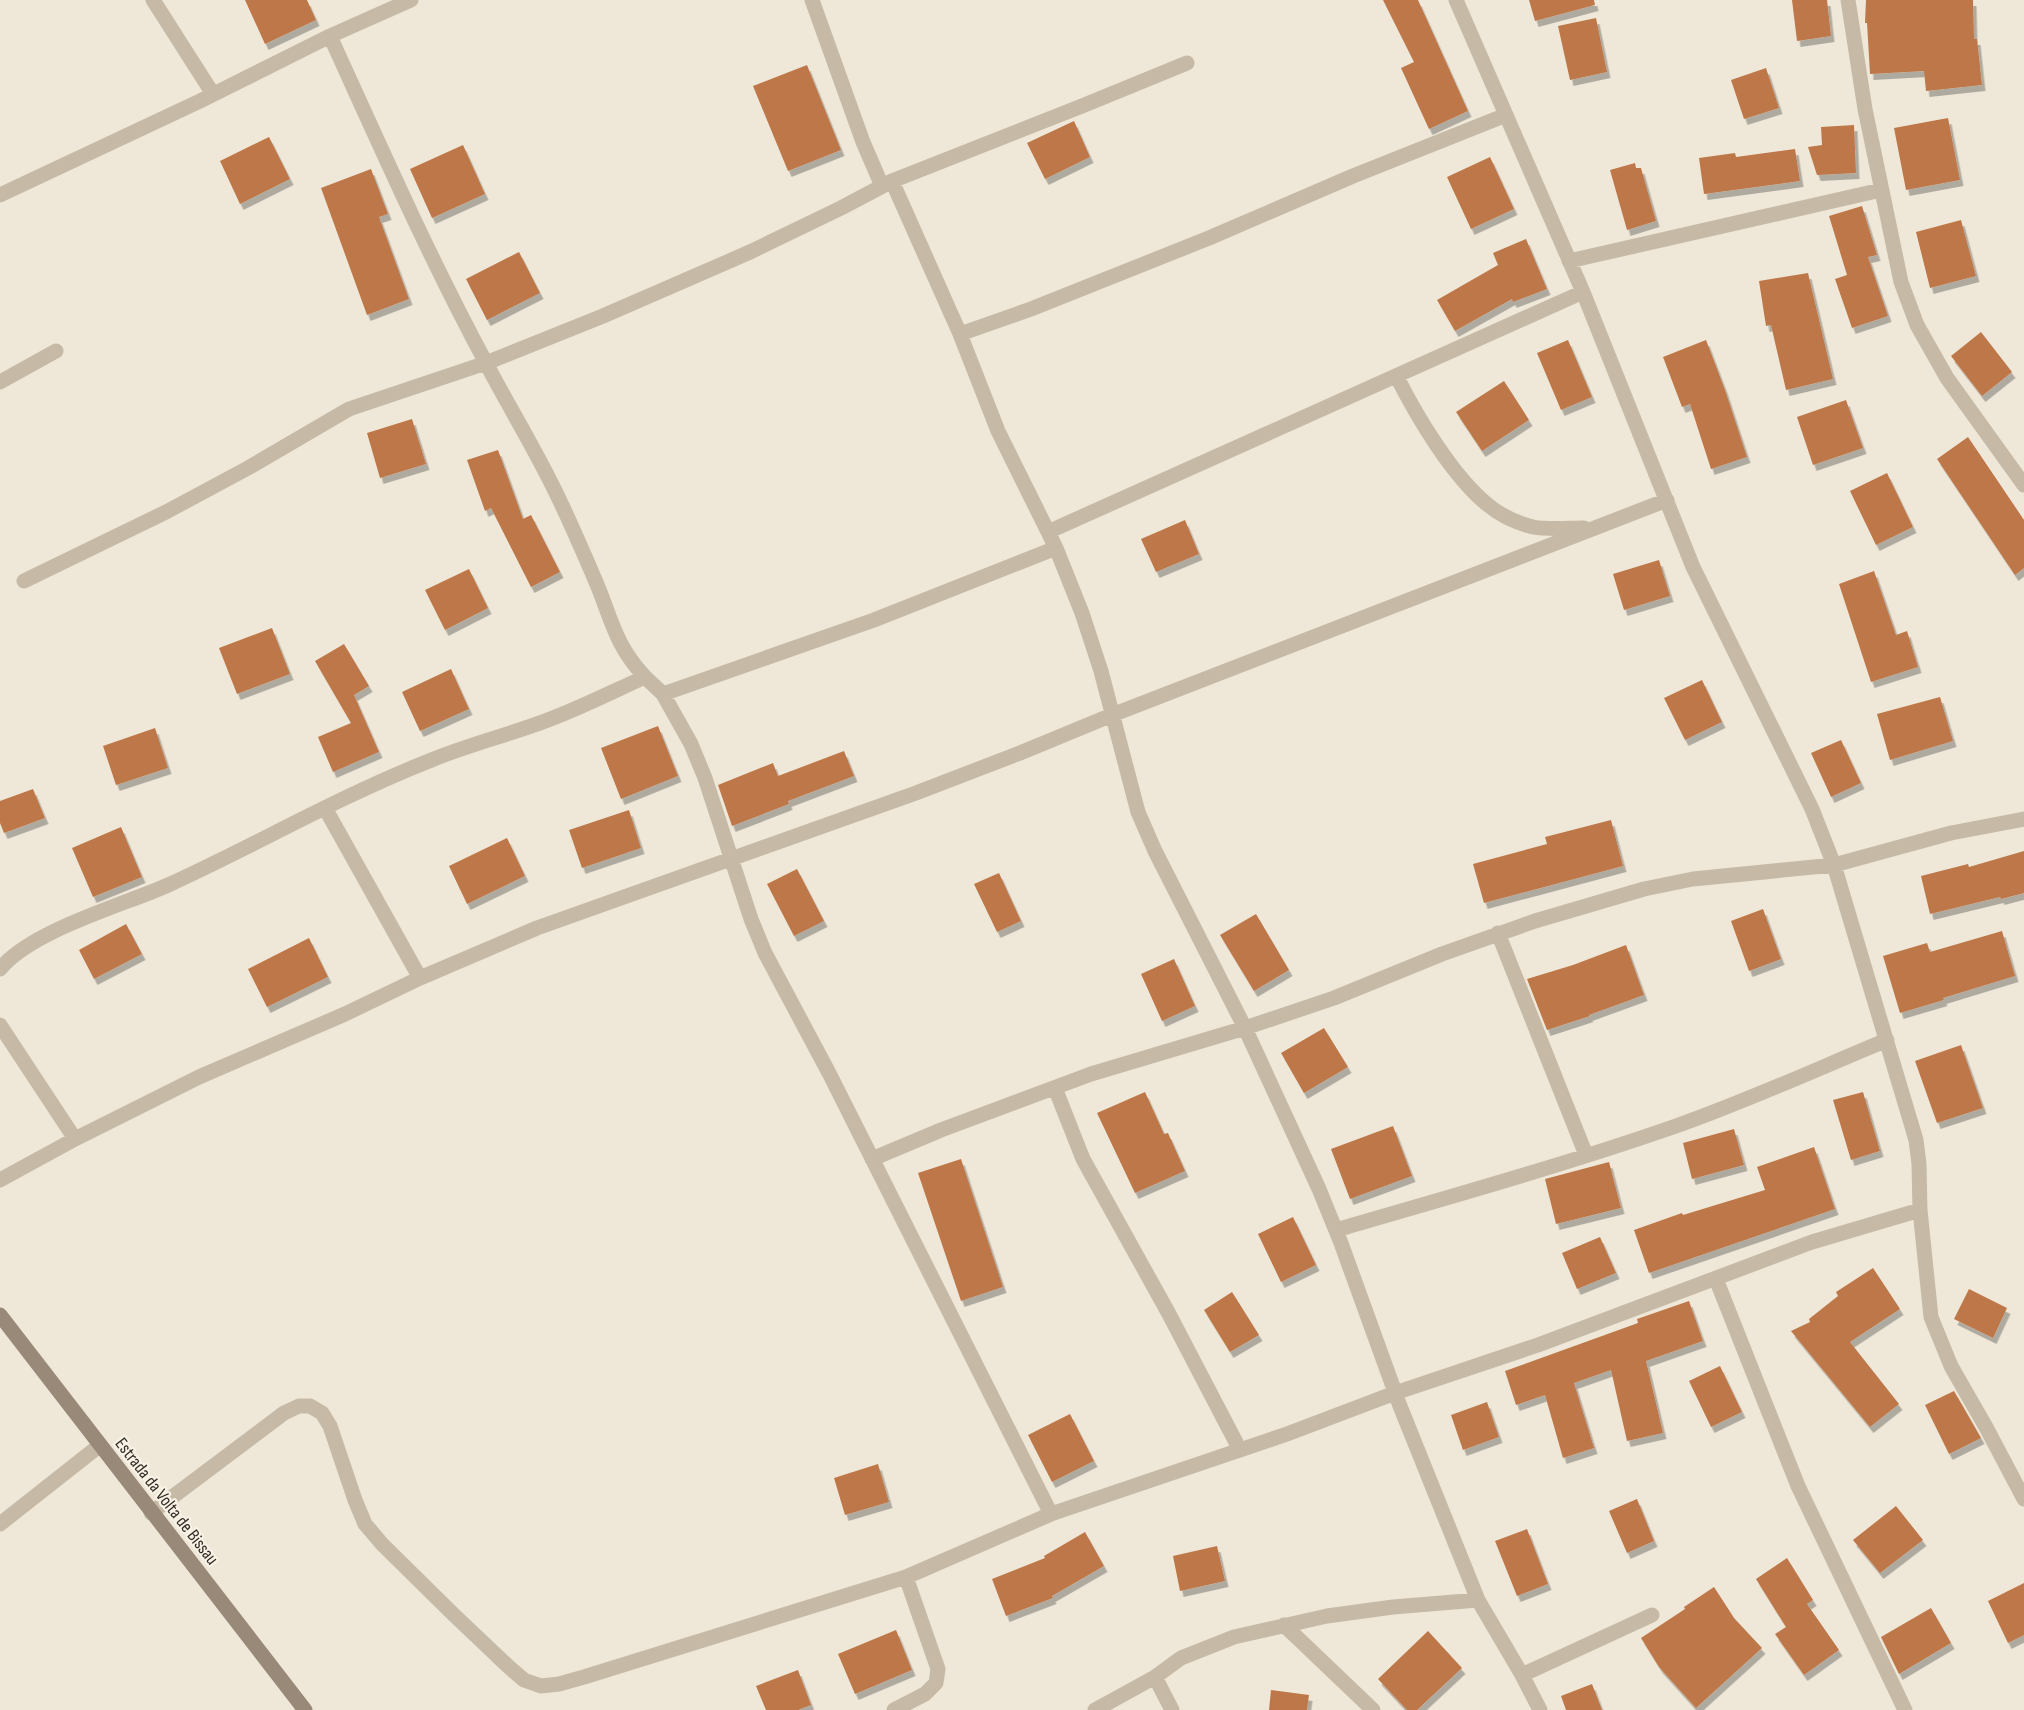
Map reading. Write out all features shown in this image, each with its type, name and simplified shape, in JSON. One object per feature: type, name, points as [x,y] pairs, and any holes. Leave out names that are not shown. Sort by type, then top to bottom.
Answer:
[{"type":"main road","name":"Estrada da Volta de Bissau","points":[[0,1315],[304,1710]]},
{"type":"street","points":[[153,0],[213,94]]},
{"type":"street","points":[[0,195],[330,36],[411,0]]},
{"type":"street","points":[[812,0],[863,142],[887,183],[960,334],[998,431],[1050,531],[1082,613],[1101,671],[1138,812],[1155,851],[1245,1028],[1335,1230],[1395,1393],[1478,1600],[1540,1710]]},
{"type":"street","points":[[1456,0],[1583,292],[1693,567],[1792,765],[1834,865],[1916,1140],[1920,1209],[1931,1317],[1951,1366],[1988,1429],[2024,1498]]},
{"type":"street","points":[[1848,0],[1865,110],[1901,282],[1917,325],[1947,378],[2024,485]]},
{"type":"street","points":[[330,36],[406,201],[486,363],[536,450],[561,501],[597,584],[617,639],[632,664],[663,694],[692,744],[751,919],[765,953],[1052,1514]]},
{"type":"street","points":[[24,581],[166,512],[248,468],[349,409],[486,363],[603,316],[750,252],[887,183],[1187,63]]},
{"type":"street","points":[[960,334],[1031,309],[1209,238],[1353,176],[1506,115]]},
{"type":"street","points":[[1569,261],[1881,190]]},
{"type":"street","points":[[1050,531],[1583,292]]},
{"type":"street","points":[[0,382],[56,351]]},
{"type":"street","points":[[1397,377],[1414,410],[1462,479],[1488,505],[1512,520],[1535,527],[1593,528]]},
{"type":"street","points":[[0,1180],[75,1139],[199,1077],[537,928],[916,793],[1667,501]]},
{"type":"street","points":[[663,694],[874,620],[1056,548]]},
{"type":"street","points":[[0,969],[7,960],[35,942],[70,924],[164,886],[428,761],[483,740],[552,719],[645,677]]},
{"type":"street","points":[[325,808],[420,978]]},
{"type":"street","points":[[872,1159],[941,1130],[1055,1088],[1334,998],[1442,954],[1535,921],[1663,885],[1735,874],[1834,865],[1951,833],[2024,819]]},
{"type":"street","points":[[1498,933],[1586,1155]]},
{"type":"street","points":[[0,1025],[75,1139]]},
{"type":"street","points":[[1335,1230],[1586,1155],[1701,1117],[1887,1040]]},
{"type":"street","points":[[1055,1088],[1083,1160],[1164,1304],[1240,1450]]},
{"type":"street","points":[[151,1513],[284,1413],[299,1406],[310,1406],[322,1413],[330,1426],[355,1500],[365,1524],[371,1531],[453,1614],[524,1680],[541,1686],[559,1684],[906,1577],[1052,1514],[1538,1345],[1812,1242],[1920,1209]]},
{"type":"street","points":[[1716,1279],[1798,1486],[1905,1710]]},
{"type":"street","points":[[0,1524],[99,1446]]},
{"type":"street","points":[[894,1710],[931,1689],[936,1683],[938,1669],[906,1577]]},
{"type":"street","points":[[1095,1710],[1155,1677],[1181,1658],[1234,1637],[1326,1616],[1393,1607],[1478,1600]]},
{"type":"street","points":[[1522,1675],[1652,1615]]},
{"type":"street","points":[[1284,1625],[1373,1710]]},
{"type":"street","points":[[1155,1677],[1172,1710]]},
{"type":"building","points":[[245,0],[307,0],[316,20],[265,44]]},
{"type":"building","points":[[1383,0],[1418,0],[1468,111],[1429,129],[1401,68],[1414,62]]},
{"type":"building","points":[[1529,0],[1594,0],[1595,5],[1535,21]]},
{"type":"building","points":[[1792,0],[1827,0],[1831,36],[1797,41]]},
{"type":"building","points":[[1866,0],[1973,0],[1974,39],[1977,39],[1982,85],[1926,91],[1924,71],[1870,74],[1867,23],[1865,23]]},
{"type":"building","points":[[1596,18],[1607,72],[1570,80],[1558,26]]},
{"type":"building","points":[[807,65],[841,150],[788,171],[753,86]]},
{"type":"building","points":[[1766,68],[1779,108],[1744,119],[1731,80]]},
{"type":"building","points":[[1948,118],[1960,180],[1906,190],[1894,128]]},
{"type":"building","points":[[1074,121],[1090,157],[1045,179],[1027,143]]},
{"type":"building","points":[[1854,125],[1856,173],[1817,175],[1808,147],[1822,145],[1821,127]]},
{"type":"building","points":[[269,137],[290,179],[240,204],[220,161]]},
{"type":"building","points":[[463,145],[485,194],[432,218],[410,169]]},
{"type":"building","points":[[1795,149],[1800,181],[1704,194],[1699,158],[1735,153],[1736,157]]},
{"type":"building","points":[[1490,157],[1514,209],[1471,229],[1447,177]]},
{"type":"building","points":[[1635,163],[1636,168],[1641,168],[1656,221],[1627,230],[1610,170]]},
{"type":"building","points":[[371,169],[388,214],[379,217],[409,299],[367,315],[321,188]]},
{"type":"building","points":[[1862,206],[1877,255],[1868,257],[1888,316],[1852,328],[1835,279],[1847,275],[1829,216]]},
{"type":"building","points":[[1961,220],[1976,276],[1930,288],[1916,232]]},
{"type":"building","points":[[1526,239],[1547,289],[1513,302],[1512,299],[1455,331],[1437,300],[1498,265],[1493,253]]},
{"type":"building","points":[[519,252],[540,293],[487,320],[466,279]]},
{"type":"building","points":[[1808,273],[1833,379],[1786,390],[1771,325],[1766,326],[1759,281]]},
{"type":"building","points":[[1981,332],[2012,372],[1982,396],[1951,356]]},
{"type":"building","points":[[1568,340],[1592,397],[1561,410],[1537,353]]},
{"type":"building","points":[[1706,340],[1747,457],[1711,469],[1690,404],[1682,407],[1663,357]]},
{"type":"building","points":[[1504,381],[1529,420],[1482,451],[1456,412]]},
{"type":"building","points":[[1846,400],[1863,448],[1813,465],[1797,417]]},
{"type":"building","points":[[412,419],[426,464],[380,478],[367,433]]},
{"type":"building","points":[[1968,437],[2024,520],[2024,568],[2015,575],[1937,459]]},
{"type":"building","points":[[498,450],[523,519],[531,515],[560,572],[531,587],[491,508],[485,511],[467,460]]},
{"type":"building","points":[[1887,473],[1913,527],[1876,545],[1850,491]]},
{"type":"building","points":[[1185,520],[1199,554],[1156,572],[1141,539]]},
{"type":"building","points":[[1659,560],[1670,596],[1624,610],[1613,574]]},
{"type":"building","points":[[469,569],[488,608],[445,630],[425,590]]},
{"type":"building","points":[[1874,571],[1896,635],[1907,631],[1918,667],[1871,682],[1839,584]]},
{"type":"building","points":[[272,628],[290,674],[237,694],[219,648]]},
{"type":"building","points":[[344,644],[369,686],[354,695],[379,752],[333,772],[318,737],[351,723],[315,661]]},
{"type":"building","points":[[451,669],[469,709],[420,731],[402,692]]},
{"type":"building","points":[[1702,680],[1722,722],[1685,740],[1664,698]]},
{"type":"building","points":[[1940,697],[1953,741],[1890,760],[1877,714]]},
{"type":"building","points":[[658,726],[678,776],[621,799],[601,748]]},
{"type":"building","points":[[155,728],[168,768],[116,785],[103,746]]},
{"type":"building","points":[[1841,740],[1861,783],[1831,797],[1811,753]]},
{"type":"building","points":[[844,751],[854,776],[788,801],[789,804],[732,826],[718,785],[773,763],[778,776]]},
{"type":"building","points":[[33,789],[45,818],[4,833],[0,823],[0,801]]},
{"type":"building","points":[[629,810],[641,848],[582,868],[569,830]]},
{"type":"building","points":[[1611,820],[1623,866],[1484,903],[1473,864],[1547,844],[1545,837]]},
{"type":"building","points":[[121,827],[142,877],[93,897],[72,848]]},
{"type":"building","points":[[507,838],[525,876],[467,904],[449,866]]},
{"type":"building","points":[[2024,851],[2024,893],[1930,914],[1921,876],[1968,864],[1969,867]]},
{"type":"building","points":[[797,869],[824,921],[794,936],[767,884]]},
{"type":"building","points":[[999,873],[1021,921],[997,932],[974,884]]},
{"type":"building","points":[[1763,909],[1781,959],[1749,971],[1731,921]]},
{"type":"building","points":[[1256,914],[1289,970],[1254,991],[1220,935]]},
{"type":"building","points":[[126,924],[142,954],[94,979],[79,950]]},
{"type":"building","points":[[2002,931],[2015,976],[1900,1013],[1883,956],[1927,943],[1930,952]]},
{"type":"building","points":[[309,938],[328,977],[267,1007],[248,969]]},
{"type":"building","points":[[1626,945],[1644,995],[1547,1030],[1527,979]]},
{"type":"building","points":[[1174,959],[1195,1006],[1162,1021],[1141,974]]},
{"type":"building","points":[[1324,1028],[1348,1067],[1304,1093],[1281,1053]]},
{"type":"building","points":[[1961,1045],[1983,1108],[1937,1123],[1915,1061]]},
{"type":"building","points":[[1145,1092],[1164,1134],[1168,1133],[1185,1171],[1135,1193],[1097,1113]]},
{"type":"building","points":[[1863,1092],[1880,1151],[1851,1160],[1833,1100]]},
{"type":"building","points":[[1393,1126],[1412,1176],[1350,1199],[1331,1149]]},
{"type":"building","points":[[1734,1129],[1744,1165],[1692,1179],[1683,1143]]},
{"type":"building","points":[[1814,1147],[1835,1209],[1649,1273],[1634,1230],[1682,1213],[1683,1215],[1765,1190],[1757,1167]]},
{"type":"building","points":[[961,1159],[1003,1287],[961,1301],[918,1173]]},
{"type":"building","points":[[1609,1162],[1621,1208],[1556,1224],[1545,1179]]},
{"type":"building","points":[[1293,1217],[1316,1265],[1281,1282],[1258,1234]]},
{"type":"building","points":[[1600,1237],[1616,1273],[1577,1289],[1562,1253]]},
{"type":"building","points":[[1873,1268],[1900,1309],[1850,1342],[1899,1404],[1870,1427],[1791,1331],[1810,1322],[1809,1319],[1838,1296],[1836,1292]]},
{"type":"building","points":[[1969,1289],[2007,1308],[1993,1338],[1954,1319]]},
{"type":"building","points":[[1232,1292],[1259,1335],[1230,1352],[1204,1310]]},
{"type":"building","points":[[1689,1301],[1703,1341],[1646,1361],[1663,1433],[1627,1441],[1611,1370],[1574,1383],[1594,1448],[1563,1458],[1545,1395],[1516,1405],[1505,1371],[1638,1323],[1637,1319]]},
{"type":"building","points":[[1720,1366],[1742,1412],[1711,1427],[1689,1381]]},
{"type":"building","points":[[1954,1391],[1981,1438],[1949,1454],[1925,1405]]},
{"type":"building","points":[[1487,1402],[1499,1437],[1463,1450],[1451,1415]]},
{"type":"building","points":[[1070,1414],[1094,1461],[1052,1482],[1028,1435]]},
{"type":"building","points":[[878,1464],[889,1502],[845,1515],[834,1478]]},
{"type":"building","points":[[1637,1499],[1654,1541],[1627,1553],[1609,1511]]},
{"type":"building","points":[[1896,1506],[1923,1540],[1880,1573],[1853,1540]]},
{"type":"building","points":[[1527,1529],[1548,1584],[1517,1596],[1495,1541]]},
{"type":"building","points":[[1085,1532],[1104,1566],[1052,1596],[1053,1598],[1006,1616],[992,1579],[1045,1558],[1044,1556]]},
{"type":"building","points":[[1217,1546],[1225,1581],[1180,1591],[1173,1556]]},
{"type":"building","points":[[1787,1558],[1813,1600],[1807,1604],[1839,1650],[1804,1675],[1775,1634],[1786,1627],[1756,1579]]},
{"type":"building","points":[[2024,1583],[2024,1635],[2008,1643],[1988,1601]]},
{"type":"building","points":[[1714,1587],[1734,1618],[1762,1648],[1696,1708],[1659,1667],[1641,1638]]},
{"type":"building","points":[[1931,1608],[1951,1643],[1899,1674],[1881,1637]]},
{"type":"building","points":[[896,1630],[912,1670],[855,1694],[838,1654]]},
{"type":"building","points":[[1428,1631],[1462,1668],[1417,1710],[1407,1710],[1378,1679]]},
{"type":"building","points":[[798,1670],[811,1705],[798,1710],[766,1710],[756,1686]]},
{"type":"building","points":[[1592,1684],[1602,1710],[1566,1710],[1561,1696]]},
{"type":"building","points":[[1271,1690],[1309,1695],[1307,1710],[1269,1710]]}]
